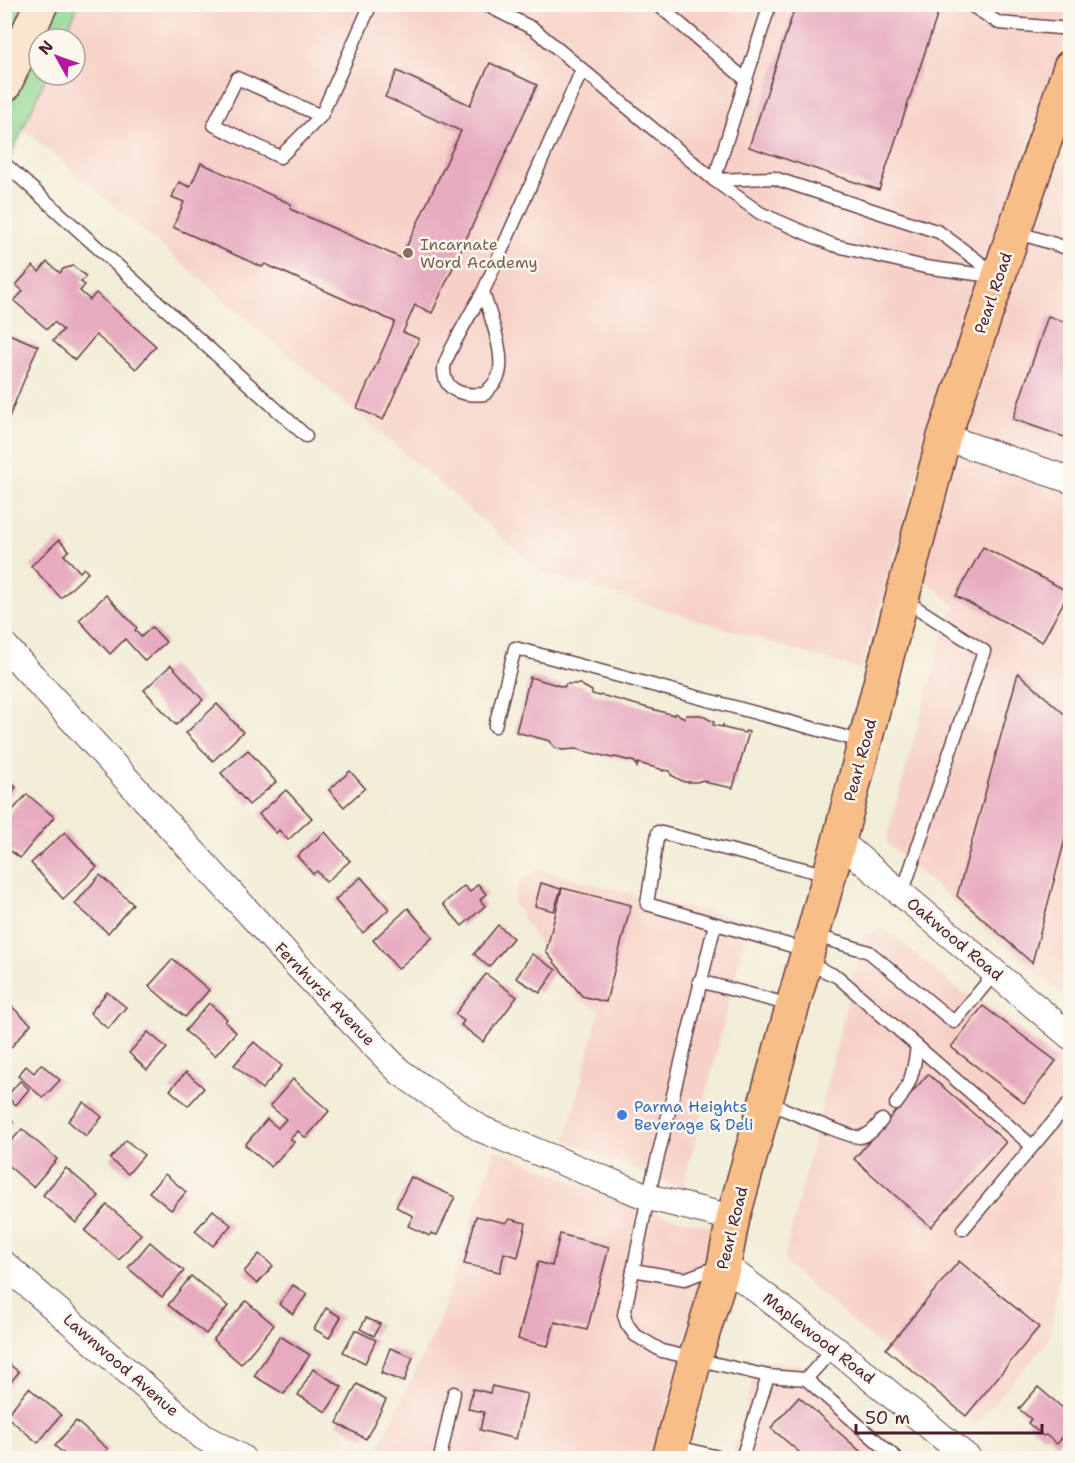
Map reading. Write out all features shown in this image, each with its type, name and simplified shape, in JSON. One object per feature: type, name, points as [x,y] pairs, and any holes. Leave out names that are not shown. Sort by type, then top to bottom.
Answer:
[{"type":"main road","name":"Pearl Road","points":[[671,1452],[695,1359],[724,1265],[733,1218],[839,841],[944,437],[1071,67]]},
{"type":"street","points":[[4,86],[41,4]]},
{"type":"street","points":[[944,437],[1071,480]]},
{"type":"street","name":"Fernhurst Avenue","points":[[4,645],[292,960],[400,1072],[481,1129],[648,1197],[733,1218]]},
{"type":"street","name":"Oakwood Road","points":[[839,841],[995,973],[1069,1030]]},
{"type":"street","name":"Lawnwood Avenue","points":[[4,1264],[203,1437],[242,1458]]},
{"type":"street","name":"Maplewood Road","points":[[724,1265],[834,1348],[968,1458]]},
{"type":"lane","points":[[321,116],[237,78],[214,124],[280,157],[321,116],[371,4]]},
{"type":"lane","points":[[484,4],[534,29],[714,180],[760,213],[832,245],[925,267],[999,277]]},
{"type":"lane","points":[[657,4],[746,80]]},
{"type":"lane","points":[[714,180],[770,4]]},
{"type":"lane","points":[[969,4],[999,23],[1071,29]]},
{"type":"lane","points":[[483,292],[495,332],[500,360],[498,378],[484,394],[467,396],[454,390],[447,383],[444,367],[483,292],[582,70]]},
{"type":"lane","points":[[4,163],[306,436]]},
{"type":"lane","points":[[714,180],[774,178],[939,232],[999,277]]},
{"type":"lane","points":[[1014,232],[1071,249]]},
{"type":"lane","points":[[902,599],[984,651],[902,894]]},
{"type":"lane","points":[[495,726],[515,648],[865,742]]},
{"type":"lane","points":[[829,876],[658,832],[647,904],[808,949],[869,952],[954,1022],[995,973]]},
{"type":"lane","points":[[715,924],[699,981],[648,1197],[624,1315],[627,1324],[635,1335],[662,1351],[768,1376],[806,1379],[896,1458]]},
{"type":"lane","points":[[808,949],[1032,1146]]},
{"type":"lane","points":[[699,981],[792,1005]]},
{"type":"lane","points":[[896,1104],[907,1090],[918,1046]]},
{"type":"lane","points":[[765,1102],[845,1135],[858,1138],[872,1132],[882,1120]]},
{"type":"lane","points":[[963,1229],[1071,1102]]},
{"type":"lane","points":[[633,1270],[685,1279],[724,1265]]},
{"type":"lane","points":[[806,1379],[834,1348]]},
{"type":"lane","points":[[742,1458],[768,1376]]},
{"type":"lane","points":[[440,1458],[454,1393]]},
{"type":"lane","points":[[671,1452],[722,1458]]},
{"type":"shaded area","points":[[78,5],[1070,5],[1070,26],[931,429],[861,670],[544,573],[23,128],[42,87],[87,87],[87,27],[68,27]]},
{"type":"shaded area","points":[[1070,107],[1070,1001],[907,862],[886,841],[950,611],[958,608],[920,576],[965,416]]},
{"type":"shaded area","points":[[539,870],[749,921],[683,1189],[566,1140],[600,1009],[577,999],[541,948],[513,902],[518,882]]},
{"type":"shaded area","points":[[884,929],[963,993],[981,1001],[1059,1059],[1070,1075],[1070,1202],[1049,1340],[975,1425],[790,1268],[784,1260],[863,935]]},
{"type":"shaded area","points":[[495,1149],[634,1207],[715,1228],[653,1458],[374,1458],[440,1319]]},
{"type":"shaded area","points":[[758,1360],[800,1364],[908,1458],[731,1458]]},
{"type":"green space","points":[[5,5],[78,5],[68,27],[27,27],[27,87],[42,87],[5,169]]},
{"type":"building","points":[[796,4],[941,4],[879,190],[749,147]]},
{"type":"building","points":[[490,63],[537,85],[432,313],[415,305],[403,332],[419,339],[383,420],[357,408],[395,322],[265,264],[262,267],[173,227],[184,202],[172,197],[179,182],[190,187],[201,163],[291,204],[290,209],[401,258],[461,131],[385,97],[397,71],[470,105]]},
{"type":"building","points":[[47,262],[60,273],[63,269],[73,266],[86,276],[81,282],[85,285],[80,291],[90,300],[96,293],[156,346],[136,369],[96,335],[75,360],[53,341],[63,330],[54,322],[47,329],[14,301],[23,291],[16,285],[33,266],[39,272]]},
{"type":"building","points":[[1048,316],[1070,324],[1070,439],[1013,419]]},
{"type":"building","points":[[4,332],[38,346],[5,427],[4,427]]},
{"type":"building","points":[[59,540],[69,550],[64,555],[80,572],[84,568],[88,573],[61,598],[31,566]]},
{"type":"building","points":[[983,547],[1069,592],[1042,642],[956,596]]},
{"type":"building","points":[[106,595],[137,628],[135,630],[141,637],[152,627],[166,642],[145,661],[125,639],[110,654],[79,620]]},
{"type":"building","points":[[171,665],[203,700],[176,725],[144,690]]},
{"type":"building","points":[[1018,673],[1070,719],[1070,821],[1032,963],[957,896]]},
{"type":"building","points":[[530,677],[564,687],[566,684],[580,684],[592,691],[592,694],[674,715],[675,713],[685,718],[686,715],[701,715],[714,722],[713,725],[722,727],[723,725],[724,728],[749,732],[733,788],[703,780],[684,782],[671,775],[670,771],[638,763],[637,767],[635,762],[576,749],[562,750],[554,747],[550,741],[516,732]]},
{"type":"building","points":[[217,704],[243,732],[213,761],[186,733]]},
{"type":"building","points":[[248,750],[276,782],[249,805],[221,773]]},
{"type":"building","points":[[4,770],[9,774],[6,779],[16,787],[4,801]]},
{"type":"building","points":[[350,771],[365,788],[344,807],[329,790]]},
{"type":"building","points":[[286,790],[312,818],[288,840],[279,830],[276,833],[259,814]]},
{"type":"building","points":[[27,794],[54,817],[20,858],[4,846],[4,820]]},
{"type":"building","points":[[65,832],[97,867],[63,899],[31,863]]},
{"type":"building","points":[[325,832],[350,861],[326,882],[317,871],[313,874],[297,856]]},
{"type":"building","points":[[100,875],[133,904],[108,933],[75,904]]},
{"type":"building","points":[[361,877],[389,909],[363,933],[335,900]]},
{"type":"building","points":[[541,883],[561,889],[554,911],[535,906]]},
{"type":"building","points":[[478,884],[486,894],[480,900],[485,906],[462,926],[443,904],[464,886],[470,892]]},
{"type":"building","points":[[562,888],[631,905],[606,1002],[582,996],[546,952]]},
{"type":"building","points":[[408,908],[433,937],[398,969],[373,940]]},
{"type":"building","points":[[498,925],[513,938],[489,967],[474,954]]},
{"type":"building","points":[[532,954],[556,970],[540,993],[516,978]]},
{"type":"building","points":[[173,959],[209,990],[185,1017],[149,986]]},
{"type":"building","points":[[486,974],[517,997],[483,1042],[461,1025],[464,1021],[455,1014]]},
{"type":"building","points":[[107,992],[126,1007],[108,1029],[90,1013]]},
{"type":"building","points":[[209,1003],[227,1019],[225,1022],[236,1032],[215,1056],[185,1031]]},
{"type":"building","points":[[983,1006],[1056,1061],[1024,1103],[951,1047]]},
{"type":"building","points":[[12,1007],[31,1024],[8,1051],[4,1047],[4,1016]]},
{"type":"building","points":[[148,1032],[167,1048],[147,1070],[129,1053]]},
{"type":"building","points":[[254,1042],[282,1066],[262,1089],[234,1065]]},
{"type":"building","points":[[41,1064],[60,1080],[43,1098],[18,1076],[26,1066],[34,1073]]},
{"type":"building","points":[[186,1072],[204,1088],[188,1106],[170,1090]]},
{"type":"building","points":[[928,1074],[1006,1142],[931,1227],[854,1159]]},
{"type":"building","points":[[293,1079],[329,1111],[306,1138],[298,1131],[290,1139],[294,1142],[271,1167],[245,1145],[267,1119],[278,1128],[286,1119],[270,1106]]},
{"type":"building","points":[[20,1081],[29,1089],[16,1105],[6,1097]]},
{"type":"building","points":[[84,1102],[102,1117],[86,1136],[68,1121]]},
{"type":"building","points":[[4,1115],[13,1122],[4,1131]]},
{"type":"building","points":[[22,1129],[57,1159],[33,1187],[4,1162],[4,1149]]},
{"type":"building","points":[[126,1140],[144,1155],[128,1174],[110,1159]]},
{"type":"building","points":[[66,1168],[99,1196],[76,1223],[43,1195]]},
{"type":"building","points":[[165,1174],[186,1192],[171,1210],[149,1192]]},
{"type":"building","points":[[411,1177],[455,1197],[437,1235],[431,1233],[430,1236],[408,1226],[413,1216],[396,1207]]},
{"type":"building","points":[[107,1205],[141,1234],[119,1260],[85,1231]]},
{"type":"building","points":[[213,1210],[231,1225],[213,1246],[195,1231]]},
{"type":"building","points":[[476,1216],[506,1223],[510,1219],[526,1223],[518,1257],[504,1253],[500,1272],[464,1264]]},
{"type":"building","points":[[560,1234],[609,1247],[587,1330],[555,1322],[548,1346],[518,1339],[538,1262],[552,1266]]},
{"type":"building","points":[[150,1242],[184,1271],[162,1297],[128,1268]]},
{"type":"building","points":[[259,1254],[273,1266],[257,1284],[244,1272]]},
{"type":"building","points":[[959,1261],[1039,1327],[966,1416],[886,1349]]},
{"type":"building","points":[[191,1276],[228,1306],[206,1334],[168,1305]]},
{"type":"building","points":[[293,1285],[307,1294],[293,1314],[279,1304]]},
{"type":"building","points":[[246,1301],[274,1325],[241,1364],[213,1340]]},
{"type":"building","points":[[326,1308],[341,1317],[329,1338],[314,1329]]},
{"type":"building","points":[[366,1318],[380,1324],[374,1336],[360,1329]]},
{"type":"building","points":[[355,1330],[376,1340],[365,1363],[343,1352]]},
{"type":"building","points":[[280,1336],[310,1355],[284,1394],[254,1376]]},
{"type":"building","points":[[390,1348],[413,1357],[404,1382],[381,1373]]},
{"type":"building","points":[[4,1360],[19,1372],[4,1390]]},
{"type":"building","points":[[313,1369],[342,1387],[326,1412],[298,1395]]},
{"type":"building","points":[[357,1384],[386,1400],[366,1439],[337,1423]]},
{"type":"building","points":[[492,1386],[527,1394],[516,1439],[480,1430],[484,1412],[468,1409],[473,1389],[490,1393]]},
{"type":"building","points":[[1038,1387],[1070,1414],[1070,1428],[1057,1444],[1028,1423],[1031,1419],[1019,1409]]},
{"type":"building","points":[[29,1388],[61,1415],[38,1443],[6,1416]]},
{"type":"building","points":[[799,1397],[868,1458],[806,1458],[771,1428]]},
{"type":"building","points":[[76,1421],[108,1449],[100,1458],[69,1458],[55,1446]]},
{"type":"place","name":"Incarnate Word Academy","points":[[408,253]]},
{"type":"place","name":"Parma Heights Beverage & Deli","points":[[622,1115]]}]
